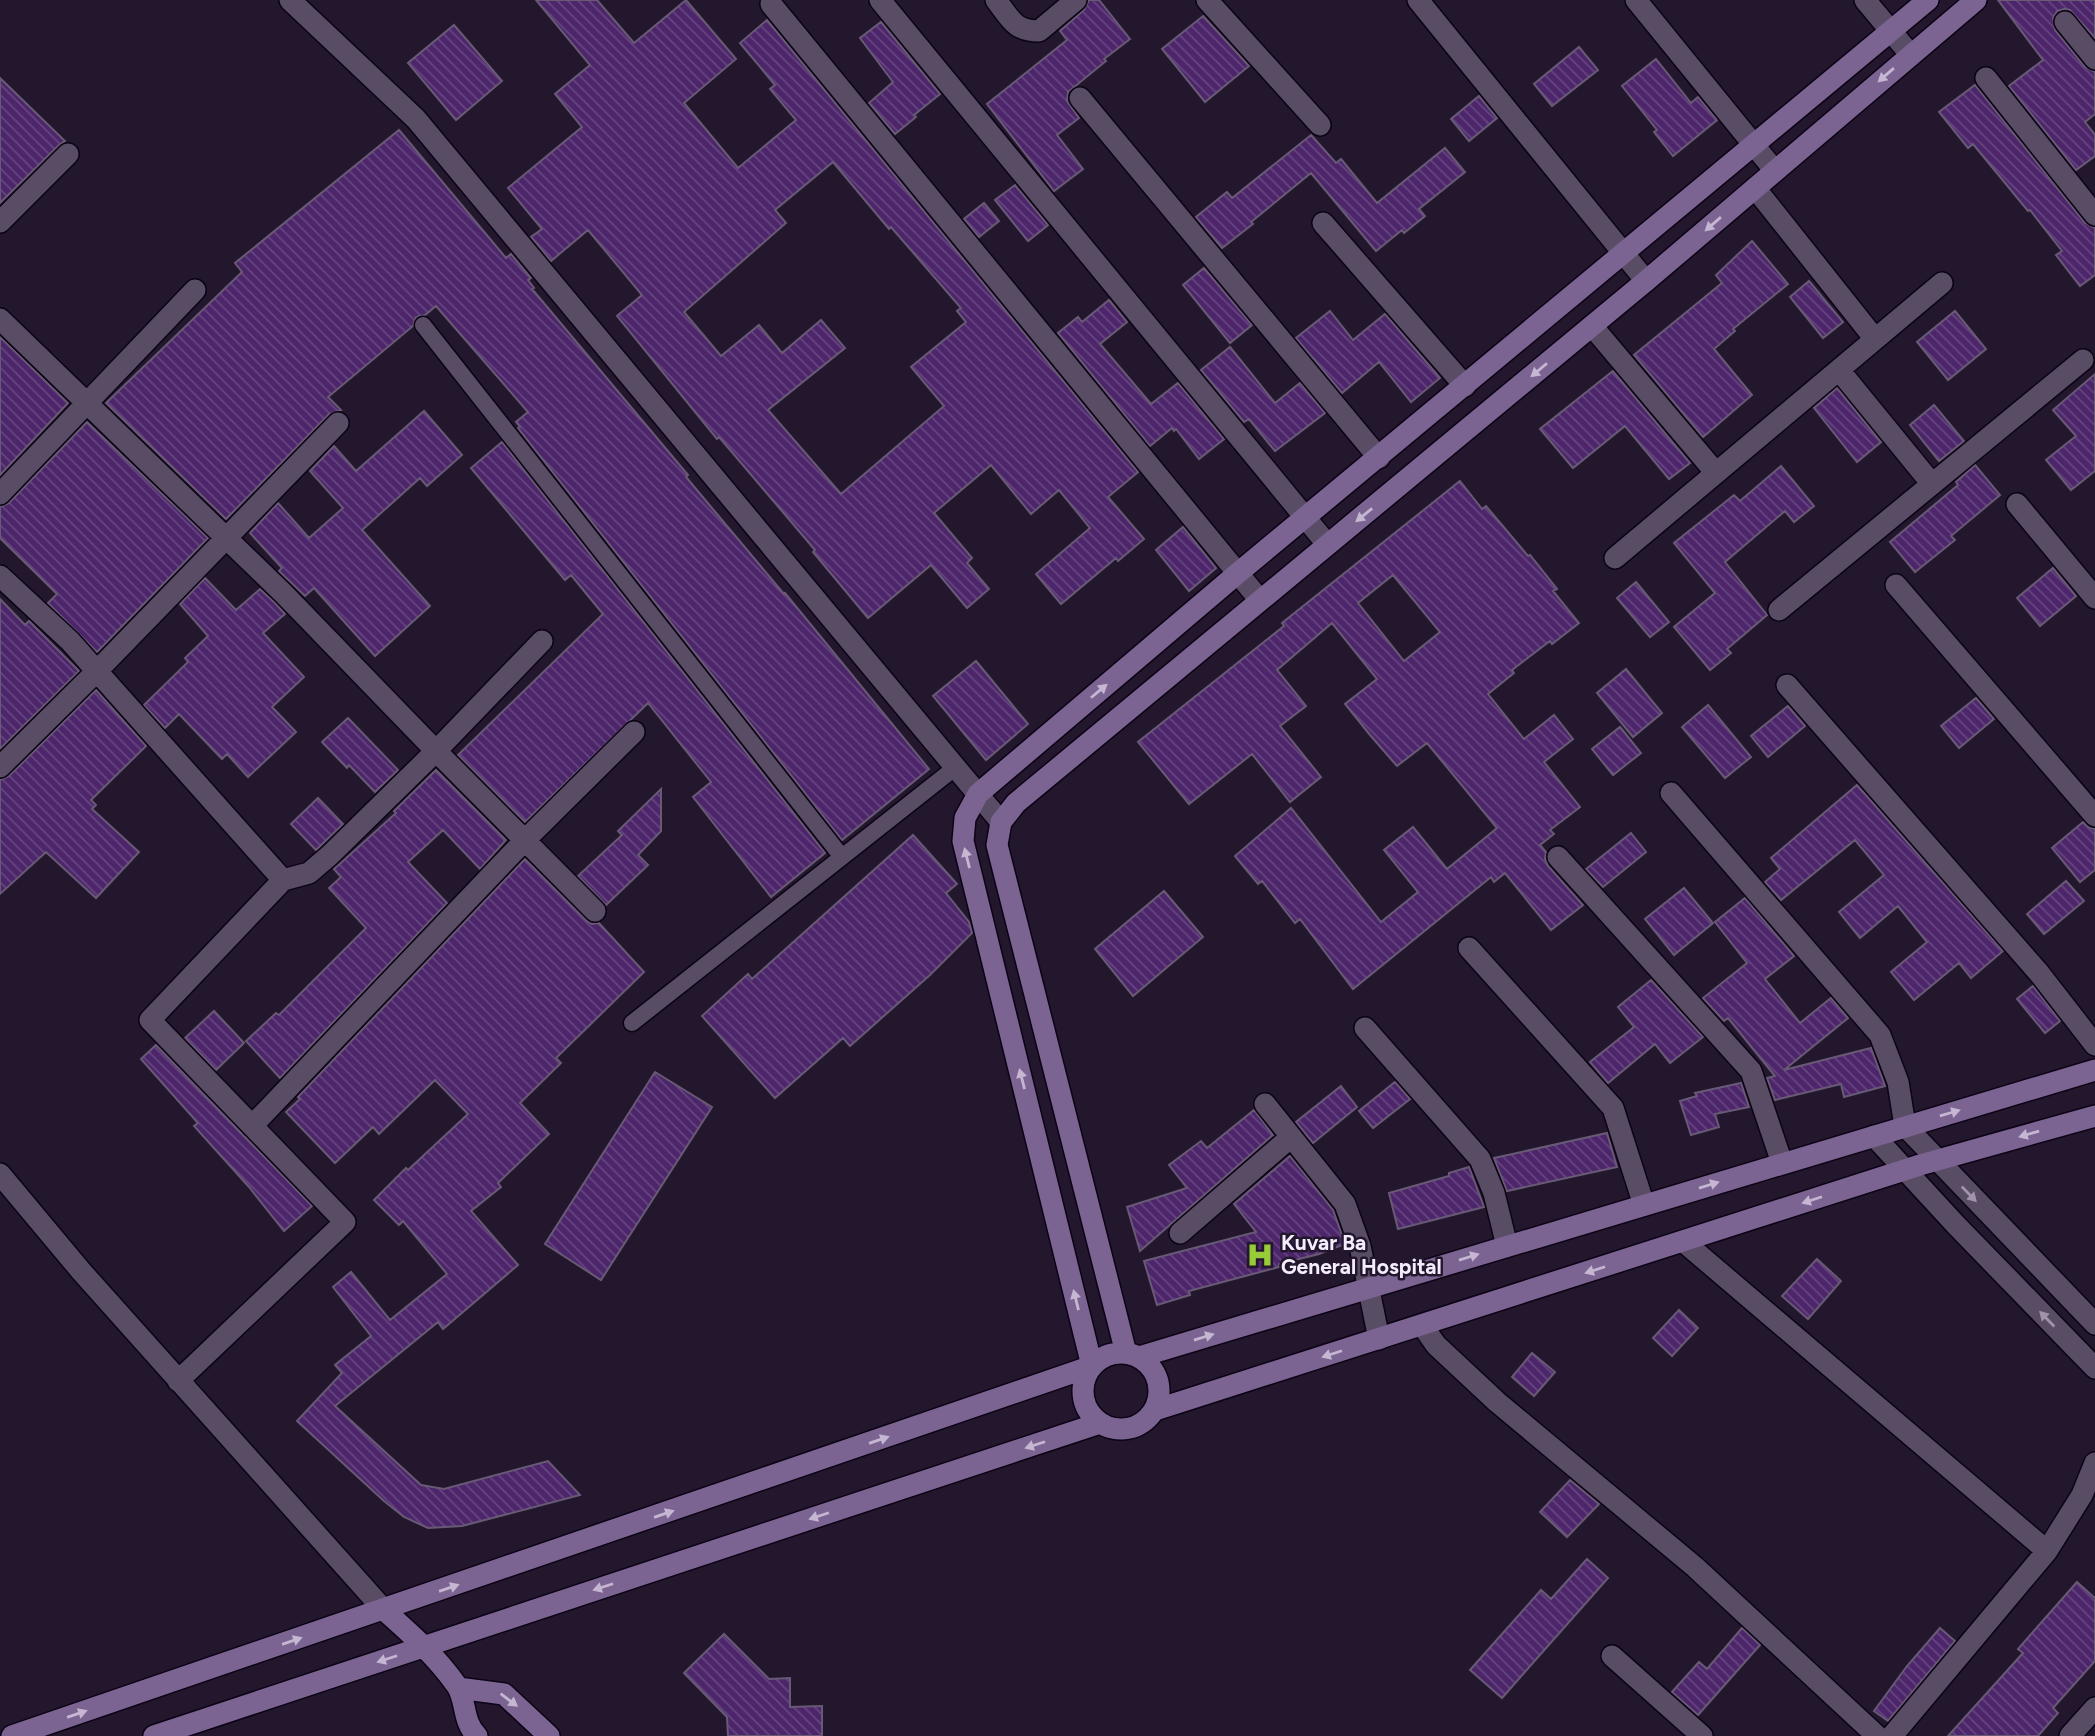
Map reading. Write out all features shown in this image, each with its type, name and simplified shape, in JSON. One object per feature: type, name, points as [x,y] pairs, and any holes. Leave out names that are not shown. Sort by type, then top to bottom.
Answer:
[{"type":"street","points":[[290,0],[416,119],[1001,822]]},
{"type":"street","points":[[880,0],[1328,544]]},
{"type":"street","points":[[996,0],[1015,25],[1026,31],[1038,31],[1076,0]]},
{"type":"street","points":[[1207,0],[1320,125]]},
{"type":"street","points":[[1418,0],[1646,281]]},
{"type":"street","points":[[1636,0],[1775,171]]},
{"type":"street","points":[[1865,0],[1910,54]]},
{"type":"street","points":[[1092,1367],[963,841],[965,818],[978,794],[1238,573],[1928,0]]},
{"type":"street","points":[[1976,0],[1646,281],[1016,803],[1001,822],[997,845],[1133,1355],[1149,1364],[1160,1386],[1155,1410],[1147,1420],[1124,1429],[1112,1428],[1100,1423],[1091,1414],[1085,1403],[1083,1390],[1092,1367],[1102,1358],[1114,1354],[1133,1355],[1367,1288],[2095,1070]]},
{"type":"street","points":[[771,4],[1259,599]]},
{"type":"street","points":[[2065,22],[2095,58]]},
{"type":"street","points":[[1986,78],[2095,215]]},
{"type":"street","points":[[1080,98],[1378,458]]},
{"type":"street","points":[[0,222],[68,154]]},
{"type":"street","points":[[1755,188],[1875,339]]},
{"type":"street","points":[[1324,223],[1465,386]]},
{"type":"street","points":[[1615,558],[1942,283]]},
{"type":"street","points":[[0,494],[195,290]]},
{"type":"street","points":[[0,319],[284,594],[595,911]]},
{"type":"street","points":[[1592,326],[1716,473]]},
{"type":"street","points":[[1779,610],[2082,360]]},
{"type":"street","points":[[1839,370],[1932,484]]},
{"type":"street","points":[[0,767],[338,423]]},
{"type":"street","points":[[2017,505],[2095,598]]},
{"type":"street","points":[[0,576],[70,641],[283,880]]},
{"type":"street","points":[[1896,584],[2095,816]]},
{"type":"street","points":[[178,1381],[345,1222],[150,1020],[283,880],[309,873],[436,751],[542,641]]},
{"type":"street","points":[[1787,685],[2039,973],[2095,1045]]},
{"type":"street","points":[[252,1126],[525,840],[634,732]]},
{"type":"street","points":[[1671,793],[1881,1035],[1898,1082],[1905,1126],[2095,1324]]},
{"type":"street","points":[[1558,857],[1752,1071],[1782,1163]]},
{"type":"street","points":[[1469,948],[1612,1108],[1644,1205]]},
{"type":"street","points":[[1365,1028],[1480,1159],[1494,1193],[1507,1246]]},
{"type":"street","points":[[1265,1104],[1345,1204],[1360,1246],[1379,1339]]},
{"type":"street","points":[[1155,1410],[1905,1170],[2095,1116]]},
{"type":"street","points":[[1874,1136],[2095,1368]]},
{"type":"street","points":[[1180,1233],[1292,1137]]},
{"type":"street","points":[[0,1174],[178,1381],[384,1610],[424,1647],[458,1688],[469,1728],[477,1736]]},
{"type":"street","points":[[1684,1242],[2046,1552]]},
{"type":"street","points":[[1422,1325],[1436,1345],[1497,1402],[1695,1567],[1877,1736]]},
{"type":"street","points":[[12,1736],[1092,1367]]},
{"type":"street","points":[[154,1736],[1100,1423]]},
{"type":"street","points":[[1892,1736],[2046,1552],[2082,1495],[2095,1462]]},
{"type":"street","points":[[1612,1656],[1702,1736]]},
{"type":"street","points":[[458,1688],[505,1694],[549,1736]]},
{"type":"street","points":[[2070,1736],[2095,1707]]},
{"type":"lane","points":[[423,325],[842,857]]},
{"type":"lane","points":[[632,1023],[956,767]]},
{"type":"building","points":[[536,0],[597,0],[634,43],[686,0],[736,59],[684,103],[738,168],[796,120],[770,89],[775,85],[740,43],[767,20],[1138,472],[1108,497],[1144,539],[1118,561],[1116,558],[1061,604],[1036,574],[1090,528],[1059,490],[1031,514],[991,465],[934,513],[972,558],[967,563],[989,589],[967,608],[931,565],[868,618],[813,552],[815,550],[719,437],[717,439],[617,316],[642,295],[588,230],[551,261],[531,237],[542,229],[508,188],[582,127],[555,94],[590,65]],"holes":[[[833,162],[889,229],[891,227],[961,308],[957,311],[966,322],[911,367],[944,406],[841,494],[768,410],[845,348],[821,320],[782,353],[759,325],[721,356],[684,312],[786,223],[775,210]]]},
{"type":"building","points":[[1089,0],[1099,0],[1130,39],[1068,92],[1067,101],[1079,118],[1057,135],[1083,169],[1054,191],[987,104],[1067,40],[1060,31],[1084,10]]},
{"type":"building","points":[[1998,0],[2095,0],[2095,38],[2070,10],[2057,11],[2053,18],[2055,30],[2085,67],[2095,72],[2095,114],[2085,122],[2095,135],[2095,156],[2076,170],[2009,86],[2043,60]]},
{"type":"building","points":[[1203,16],[1249,66],[1205,102],[1162,49]]},
{"type":"building","points":[[881,22],[940,94],[895,134],[869,103],[893,82],[860,38]]},
{"type":"building","points":[[454,25],[502,81],[456,120],[408,63]]},
{"type":"building","points":[[1579,47],[1598,70],[1552,106],[1534,84]]},
{"type":"building","points":[[1656,59],[1691,103],[1698,97],[1717,120],[1673,156],[1654,132],[1657,130],[1622,86]]},
{"type":"building","points":[[0,78],[65,141],[0,203]]},
{"type":"building","points":[[1975,85],[2085,223],[2095,228],[2095,275],[2080,286],[2056,255],[2062,251],[2030,210],[2028,211],[1973,144],[1968,148],[1939,112]]},
{"type":"building","points":[[1479,96],[1497,118],[1469,141],[1451,119]]},
{"type":"building","points":[[399,130],[506,258],[511,254],[531,278],[528,280],[534,288],[532,289],[929,769],[842,840],[518,428],[520,427],[516,422],[528,412],[436,306],[425,315],[416,317],[413,326],[328,397],[341,410],[329,414],[226,519],[106,403],[242,272],[235,263]]},
{"type":"building","points":[[1311,135],[1336,163],[1341,159],[1377,203],[1445,148],[1465,172],[1419,209],[1425,216],[1376,251],[1311,173],[1222,248],[1196,217],[1227,192],[1232,198]]},
{"type":"building","points":[[1015,185],[1048,225],[1028,241],[995,200]]},
{"type":"building","points":[[984,203],[999,221],[979,237],[964,219]]},
{"type":"building","points":[[1752,241],[1788,284],[1733,329],[1735,331],[1714,349],[1752,395],[1703,437],[1634,355],[1722,283],[1716,275]]},
{"type":"building","points":[[1204,268],[1252,325],[1230,343],[1183,285]]},
{"type":"building","points":[[1809,281],[1843,322],[1823,338],[1790,297]]},
{"type":"building","points":[[1109,300],[1127,322],[1100,344],[1151,404],[1178,383],[1224,439],[1199,459],[1176,429],[1174,431],[1172,428],[1150,446],[1058,333],[1078,317],[1082,322]]},
{"type":"building","points":[[1330,311],[1353,340],[1385,314],[1440,378],[1411,402],[1379,362],[1342,393],[1296,338]]},
{"type":"building","points":[[1955,311],[1986,349],[1948,380],[1917,342]]},
{"type":"building","points":[[0,337],[68,403],[0,475]]},
{"type":"building","points":[[1230,347],[1275,403],[1300,383],[1325,413],[1275,451],[1249,419],[1244,422],[1201,370]]},
{"type":"building","points":[[1613,371],[1690,463],[1669,479],[1625,426],[1573,468],[1540,429]]},
{"type":"building","points":[[2095,374],[2095,471],[2071,490],[2046,460],[2076,436],[2053,410]]},
{"type":"building","points":[[1837,388],[1881,442],[1857,462],[1814,408]]},
{"type":"building","points":[[1934,405],[1964,441],[1939,461],[1910,425]]},
{"type":"building","points":[[424,411],[462,455],[427,486],[420,478],[362,530],[430,606],[375,656],[314,588],[305,596],[279,571],[282,568],[250,533],[278,503],[309,538],[343,508],[310,471],[334,446],[356,471]]},
{"type":"building","points":[[87,422],[208,538],[97,652],[48,603],[57,594],[0,538],[0,507],[9,503]]},
{"type":"building","points":[[502,442],[825,853],[771,897],[693,797],[711,782],[648,703],[525,822],[458,755],[603,614],[571,575],[565,580],[471,468]]},
{"type":"building","points":[[1975,465],[2000,495],[1951,536],[1955,540],[1915,572],[1890,542],[1958,485],[1956,482]]},
{"type":"building","points":[[1781,466],[1814,506],[1794,522],[1785,511],[1725,562],[1767,615],[1727,649],[1731,653],[1710,670],[1674,627],[1715,593],[1674,543],[1734,495],[1740,501]]},
{"type":"building","points":[[1460,481],[1482,509],[1486,506],[1528,556],[1530,555],[1557,589],[1553,591],[1579,623],[1512,670],[1514,673],[1488,694],[1524,739],[1554,715],[1573,739],[1544,762],[1580,807],[1550,830],[1554,834],[1540,845],[1546,852],[1548,866],[1583,905],[1551,930],[1505,873],[1494,882],[1491,877],[1353,989],[1300,919],[1295,923],[1262,881],[1258,884],[1235,856],[1291,808],[1381,922],[1418,892],[1384,850],[1413,827],[1447,869],[1497,828],[1427,743],[1397,766],[1345,704],[1377,679],[1332,623],[1277,670],[1306,706],[1280,726],[1321,777],[1290,802],[1252,754],[1189,804],[1138,742],[1284,626],[1282,623]],"holes":[[[1393,575],[1440,632],[1404,661],[1358,603]]]},
{"type":"building","points":[[1183,527],[1216,568],[1189,591],[1156,550]]},
{"type":"building","points":[[2053,568],[2076,596],[2040,626],[2017,598]]},
{"type":"building","points":[[205,578],[236,610],[260,589],[275,603],[285,614],[263,633],[304,677],[272,707],[296,732],[248,777],[227,754],[222,759],[179,714],[165,728],[144,705],[188,662],[185,658],[208,636],[180,604]]},
{"type":"building","points":[[1636,582],[1669,622],[1650,637],[1617,598]]},
{"type":"building","points":[[0,599],[25,625],[29,621],[79,671],[0,749]]},
{"type":"building","points":[[976,661],[1028,724],[986,760],[933,696]]},
{"type":"building","points":[[1626,669],[1662,713],[1633,737],[1597,693]]},
{"type":"building","points":[[96,690],[146,746],[91,800],[96,805],[92,809],[139,852],[96,898],[46,852],[0,894],[0,780],[9,776]]},
{"type":"building","points":[[1976,698],[1994,719],[1959,748],[1941,726]]},
{"type":"building","points":[[1708,705],[1751,757],[1725,778],[1682,727]]},
{"type":"building","points":[[1788,706],[1805,726],[1768,757],[1751,736]]},
{"type":"building","points":[[348,718],[398,770],[375,792],[322,742]]},
{"type":"building","points":[[1620,727],[1641,753],[1613,775],[1592,749]]},
{"type":"building","points":[[436,770],[506,840],[480,869],[443,830],[408,862],[447,903],[280,1078],[246,1041],[276,1013],[279,1015],[366,928],[329,888],[341,877],[334,869],[396,813],[394,811]]},
{"type":"building","points":[[1857,785],[2003,951],[1971,978],[1959,963],[1914,1000],[1891,972],[1927,942],[1898,906],[1860,938],[1839,912],[1884,875],[1855,840],[1781,900],[1765,882],[1780,869],[1771,858]]},
{"type":"building","points":[[661,789],[661,831],[638,855],[648,865],[606,905],[578,876],[622,835],[618,831]]},
{"type":"building","points":[[318,798],[343,824],[316,850],[291,824]]},
{"type":"building","points":[[2083,822],[2095,829],[2095,870],[2080,882],[2052,848]]},
{"type":"building","points":[[1631,833],[1646,852],[1603,887],[1586,869]]},
{"type":"building","points":[[913,835],[957,884],[946,893],[969,922],[972,933],[930,975],[850,1046],[843,1038],[775,1098],[702,1016],[748,974],[752,979]]},
{"type":"building","points":[[525,859],[586,920],[592,924],[599,923],[644,972],[556,1058],[561,1063],[520,1103],[549,1134],[498,1183],[501,1187],[471,1211],[518,1265],[443,1329],[438,1322],[335,1406],[421,1485],[444,1489],[548,1461],[580,1495],[462,1526],[428,1528],[404,1517],[384,1501],[297,1421],[342,1373],[335,1365],[371,1336],[333,1287],[351,1272],[390,1320],[447,1274],[403,1221],[399,1225],[374,1200],[468,1114],[435,1080],[379,1134],[373,1127],[335,1163],[286,1112]]},
{"type":"building","points":[[2066,881],[2084,901],[2044,934],[2027,914]]},
{"type":"building","points":[[1684,888],[1713,923],[1674,955],[1645,919]]},
{"type":"building","points":[[1164,891],[1203,937],[1133,996],[1095,949]]},
{"type":"building","points":[[1745,898],[1794,956],[1765,979],[1800,1023],[1831,998],[1848,1018],[1784,1070],[1871,1048],[1885,1086],[1844,1097],[1841,1084],[1775,1100],[1767,1078],[1775,1076],[1728,1018],[1724,1021],[1703,998],[1747,963],[1715,922]]},
{"type":"building","points":[[1651,980],[1703,1037],[1670,1063],[1655,1044],[1608,1083],[1590,1062],[1634,1027],[1618,1007]]},
{"type":"building","points":[[2033,986],[2060,1021],[2045,1033],[2017,999]]},
{"type":"building","points":[[214,1011],[244,1043],[216,1070],[185,1038]]},
{"type":"building","points":[[156,1045],[312,1206],[284,1231],[194,1126],[198,1123],[141,1059]]},
{"type":"building","points":[[655,1072],[712,1107],[601,1280],[545,1244]]},
{"type":"building","points":[[1395,1082],[1410,1099],[1373,1128],[1359,1111]]},
{"type":"building","points":[[1741,1083],[1749,1107],[1715,1114],[1719,1127],[1691,1135],[1680,1101],[1697,1096],[1695,1093]]},
{"type":"building","points":[[1341,1086],[1357,1107],[1313,1143],[1296,1122]]},
{"type":"building","points":[[1254,1110],[1273,1135],[1140,1251],[1127,1207],[1187,1188],[1169,1165],[1201,1141],[1207,1148]]},
{"type":"building","points":[[1607,1133],[1617,1167],[1507,1191],[1494,1158]]},
{"type":"building","points":[[1290,1156],[1333,1210],[1345,1244],[1279,1264],[1279,1267],[1189,1291],[1190,1295],[1157,1305],[1144,1261],[1256,1232],[1234,1204]]},
{"type":"building","points":[[1469,1167],[1484,1207],[1398,1229],[1389,1193],[1449,1176],[1449,1173]]},
{"type":"building","points":[[1817,1259],[1841,1281],[1808,1319],[1782,1296]]},
{"type":"building","points":[[1679,1310],[1698,1328],[1672,1356],[1653,1338]]},
{"type":"building","points":[[1532,1353],[1555,1372],[1534,1396],[1512,1377]]},
{"type":"building","points":[[1570,1480],[1599,1504],[1567,1537],[1540,1512]]},
{"type":"building","points":[[1587,1559],[1608,1578],[1502,1698],[1470,1670],[1541,1590],[1551,1599]]},
{"type":"building","points":[[2077,1582],[2095,1598],[2095,1661],[2053,1708],[2058,1713],[2038,1736],[1948,1736],[2023,1653],[2018,1649]]},
{"type":"building","points":[[1742,1628],[1760,1645],[1698,1715],[1672,1692],[1699,1662],[1707,1669]]},
{"type":"building","points":[[1940,1628],[1955,1641],[1888,1721],[1874,1711],[1907,1666]]},
{"type":"building","points":[[724,1634],[769,1679],[790,1678],[790,1707],[822,1706],[822,1736],[728,1736],[727,1717],[684,1673]]},
{"type":"place","name":"Kuvar Ba General Hospital","points":[[1260,1255]]}]
